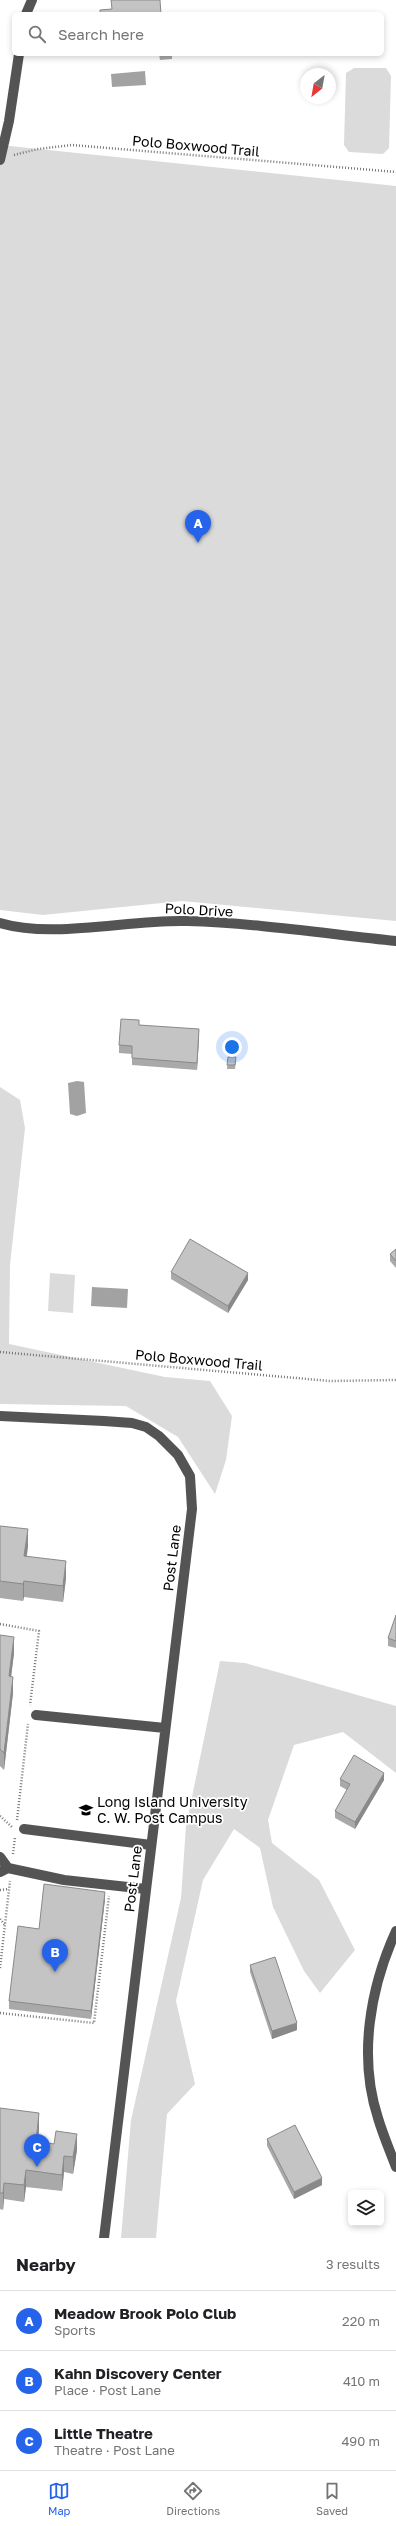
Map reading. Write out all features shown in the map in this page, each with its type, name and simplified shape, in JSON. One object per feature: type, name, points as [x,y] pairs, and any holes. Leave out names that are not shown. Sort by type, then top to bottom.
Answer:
[{"type":"street","points":[[27,12],[32,0]]},
{"type":"street","points":[[0,160],[10,120],[19,56]]},
{"type":"street","name":"Polo Drive","points":[[0,923],[23,928],[74,928],[187,921],[396,941]]},
{"type":"street","name":"Post Lane","points":[[0,1416],[132,1423],[146,1427],[159,1436],[178,1455],[190,1476],[192,1509],[104,2238]]},
{"type":"street","points":[[33,1711],[165,1728]]},
{"type":"street","points":[[20,1829],[151,1845]]},
{"type":"street","points":[[0,1857],[6,1870],[64,1880],[146,1889]]},
{"type":"street","points":[[396,1931],[380,1969],[373,1994],[368,2050],[370,2078],[377,2117],[396,2167]]},
{"type":"path","name":"Polo Boxwood Trail","points":[[0,160],[38,148],[72,145],[396,172]]},
{"type":"path","name":"Polo Boxwood Trail","points":[[0,1352],[330,1382],[396,1380]]},
{"type":"path","points":[[0,1624],[39,1631],[33,1711]]},
{"type":"path","points":[[0,1968],[9,1889],[6,1870],[20,1829],[28,1723]]},
{"type":"path","points":[[0,1816],[20,1829]]},
{"type":"path","points":[[0,1890],[9,1889]]},
{"type":"path","points":[[0,2013],[94,2023],[109,1896]]},
{"type":"path","points":[[0,1920],[5,1925]]},
{"type":"shaded area","points":[[354,68],[386,68],[391,76],[389,148],[383,154],[349,152],[344,145],[346,73]]},
{"type":"shaded area","points":[[145,71],[146,85],[112,87],[111,74]]},
{"type":"shaded area","points":[[0,145],[396,186],[396,921],[182,901],[43,915],[0,910]]},
{"type":"shaded area","points":[[77,1081],[84,1082],[86,1113],[77,1116],[70,1114],[68,1083]]},
{"type":"shaded area","points":[[0,1087],[20,1100],[25,1128],[10,1265],[9,1344],[165,1377],[210,1381],[232,1416],[226,1460],[215,1494],[178,1437],[126,1406],[0,1404]]},
{"type":"shaded area","points":[[50,1273],[75,1275],[73,1313],[48,1311]]},
{"type":"shaded area","points":[[92,1287],[128,1289],[127,1308],[91,1306]]},
{"type":"shaded area","points":[[220,1661],[245,1663],[396,1706],[396,1773],[343,1732],[294,1745],[268,1820],[272,1843],[319,1880],[355,1950],[320,1993],[304,1971],[273,1907],[260,1848],[234,1829],[203,1880],[176,2001],[195,2084],[167,2114],[156,2238],[121,2238],[131,2120],[181,1898],[186,1826]]},
{"type":"building","points":[[111,0],[160,0],[161,12],[100,12],[100,10],[112,9]]},
{"type":"building","points":[[121,1019],[139,1020],[139,1025],[199,1029],[197,1063],[132,1058],[132,1046],[119,1045]]},
{"type":"building","points":[[228,1057],[236,1057],[235,1065],[227,1065]]},
{"type":"building","points":[[190,1239],[248,1273],[228,1306],[171,1272]]},
{"type":"building","points":[[396,1249],[396,1261],[390,1254]]},
{"type":"building","points":[[0,1526],[28,1529],[24,1556],[66,1561],[63,1586],[24,1581],[23,1584],[0,1581]]},
{"type":"building","points":[[396,1615],[396,1641],[388,1638]]},
{"type":"building","points":[[0,1635],[14,1637],[9,1676],[13,1677],[4,1753],[0,1749]]},
{"type":"building","points":[[354,1755],[384,1773],[355,1822],[335,1811],[350,1784],[340,1779]]},
{"type":"building","points":[[44,1884],[105,1892],[91,2011],[9,2001],[18,1926],[39,1929]]},
{"type":"building","points":[[275,1957],[297,2023],[272,2031],[250,1965]]},
{"type":"building","points":[[0,2108],[39,2113],[36,2141],[54,2144],[56,2131],[77,2134],[73,2157],[64,2156],[62,2175],[26,2170],[24,2185],[4,2183],[3,2193],[0,2193]]},
{"type":"building","points":[[295,2125],[322,2178],[294,2192],[267,2139]]},
{"type":"place","name":"Meadow Brook Polo Club","points":[[198,543]]},
{"type":"place","name":"Long Island University C. W. Post Campus","points":[[86,1810]]},
{"type":"place","name":"Kahn Discovery Center","points":[[55,1972]]},
{"type":"place","name":"Little Theatre","points":[[37,2167]]}]
